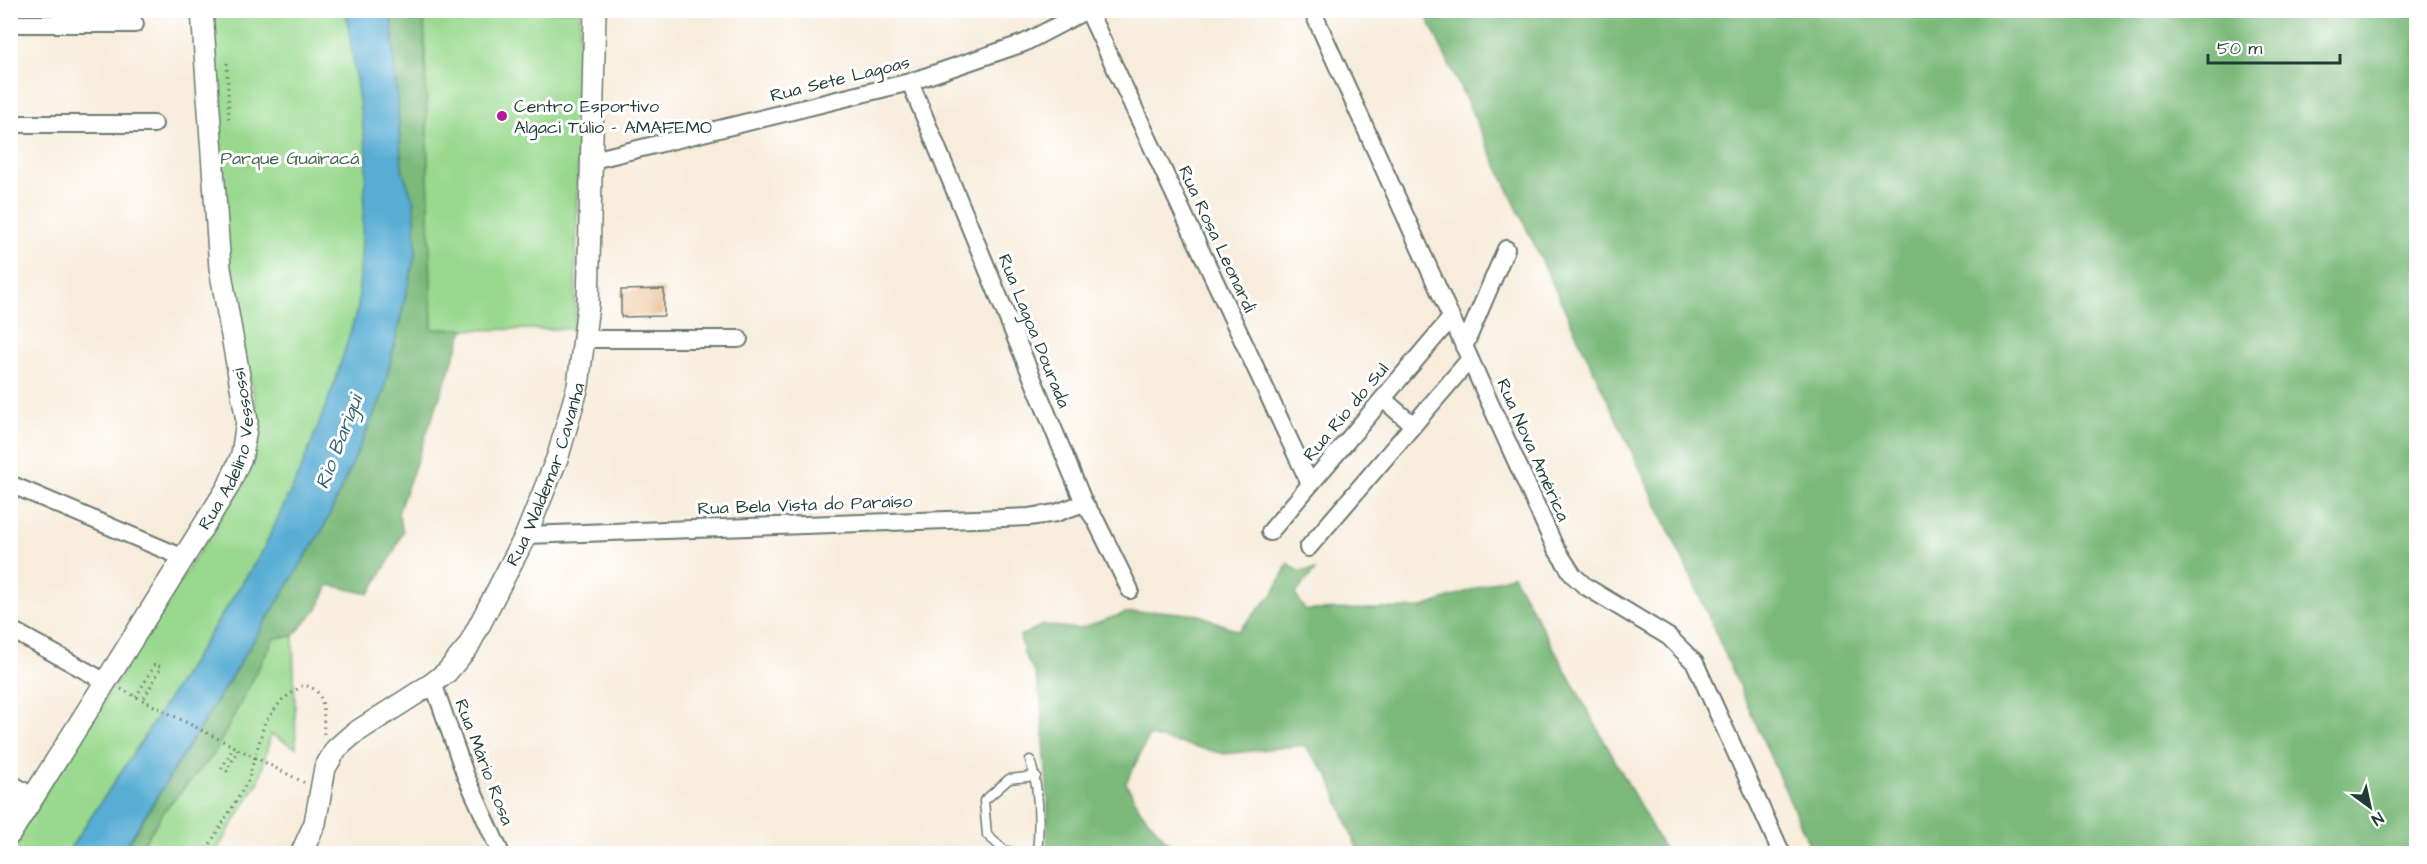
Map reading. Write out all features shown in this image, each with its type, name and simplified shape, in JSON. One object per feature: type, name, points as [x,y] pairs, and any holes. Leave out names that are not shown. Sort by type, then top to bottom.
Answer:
[{"type":"street","name":"Rua Adelino Vessossi","points":[[10,834],[236,472],[246,439],[248,421],[220,268],[202,10]]},
{"type":"street","name":"Rua Waldemar Cavanha","points":[[301,854],[315,823],[325,768],[343,742],[433,683],[447,672],[468,647],[526,535],[570,420],[585,339],[593,160],[595,10]]},
{"type":"street","name":"Rua Sete Lagoas","points":[[593,160],[910,82],[1024,43],[1088,10]]},
{"type":"street","name":"Rua Rosa Leonardi","points":[[1088,10],[1310,484]]},
{"type":"street","name":"Rua Nova América","points":[[1312,10],[1564,562],[1585,586],[1669,637],[1695,663],[1782,854]]},
{"type":"street","points":[[10,24],[135,24]]},
{"type":"street","name":"Rua Lagoa Dourada","points":[[910,82],[1084,503],[1096,521],[1130,590]]},
{"type":"street","points":[[10,124],[154,124]]},
{"type":"street","points":[[1308,548],[1413,425],[1467,353],[1506,249]]},
{"type":"street","name":"Rua Rio do Sul","points":[[1270,531],[1451,318]]},
{"type":"street","points":[[585,339],[739,339]]},
{"type":"street","points":[[1383,399],[1413,425]]},
{"type":"street","points":[[10,484],[184,558]]},
{"type":"street","name":"Rua Bela Vista do Paraíso","points":[[526,535],[1029,517],[1056,513],[1084,503]]},
{"type":"street","points":[[10,629],[106,681]]},
{"type":"street","name":"Rua Mário Rosa","points":[[433,683],[465,774],[501,854]]},
{"type":"street","points":[[10,783],[34,797]]},
{"type":"lane","points":[[1030,760],[1036,776],[1040,825],[1036,854]]},
{"type":"lane","points":[[1021,854],[1004,850],[987,835],[984,801],[1009,778],[1036,776]]},
{"type":"path","points":[[143,700],[161,668],[155,664],[136,697],[320,790]]},
{"type":"path","points":[[204,854],[248,781],[257,758],[265,722],[282,700],[303,685],[314,687],[321,694],[325,768]]},
{"type":"path","points":[[234,746],[222,768],[227,771],[238,748]]},
{"type":"green space","name":"Parque Guairacá","points":[[204,11],[346,11],[367,155],[358,307],[334,385],[302,467],[262,552],[67,853],[11,853],[10,848],[233,499],[248,466],[257,433],[254,396],[225,268]]},
{"type":"green space","points":[[391,11],[424,11],[432,329],[464,329],[398,513],[403,531],[394,552],[369,594],[329,585],[318,608],[293,636],[274,638],[214,754],[166,808],[137,853],[122,854],[324,527],[383,394],[416,251],[414,202],[402,170]]},
{"type":"green space","name":"Centro Esportivo Algaci Túlio - AMAFEMO","points":[[424,11],[580,11],[575,329],[432,330]]},
{"type":"green space","points":[[1424,11],[2416,11],[2416,853],[1813,853],[1690,575]]},
{"type":"green space","points":[[1288,563],[1299,571],[1315,570],[1295,594],[1305,610],[1421,608],[1513,575],[1666,853],[1359,853],[1328,775],[1304,745],[1225,754],[1149,736],[1126,783],[1141,811],[1177,853],[1047,853],[1048,801],[1041,700],[1035,673],[1024,654],[1020,636],[1043,625],[1078,629],[1125,613],[1160,611],[1200,615],[1238,631],[1273,594]]},
{"type":"green space","points":[[293,636],[296,748],[271,734],[259,781],[215,853],[137,854],[166,808],[214,754],[274,638]]},
{"type":"water","name":"Rio Barigui","points":[[346,11],[391,11],[402,170],[414,202],[416,251],[383,394],[324,527],[122,853],[67,853],[262,552],[302,467],[334,385],[358,307],[367,155]]},
{"type":"building","points":[[664,289],[664,316],[621,317],[621,290]]},
{"type":"place","name":"Centro Esportivo Algaci Túlio - AMAFEMO","points":[[502,116]]}]
